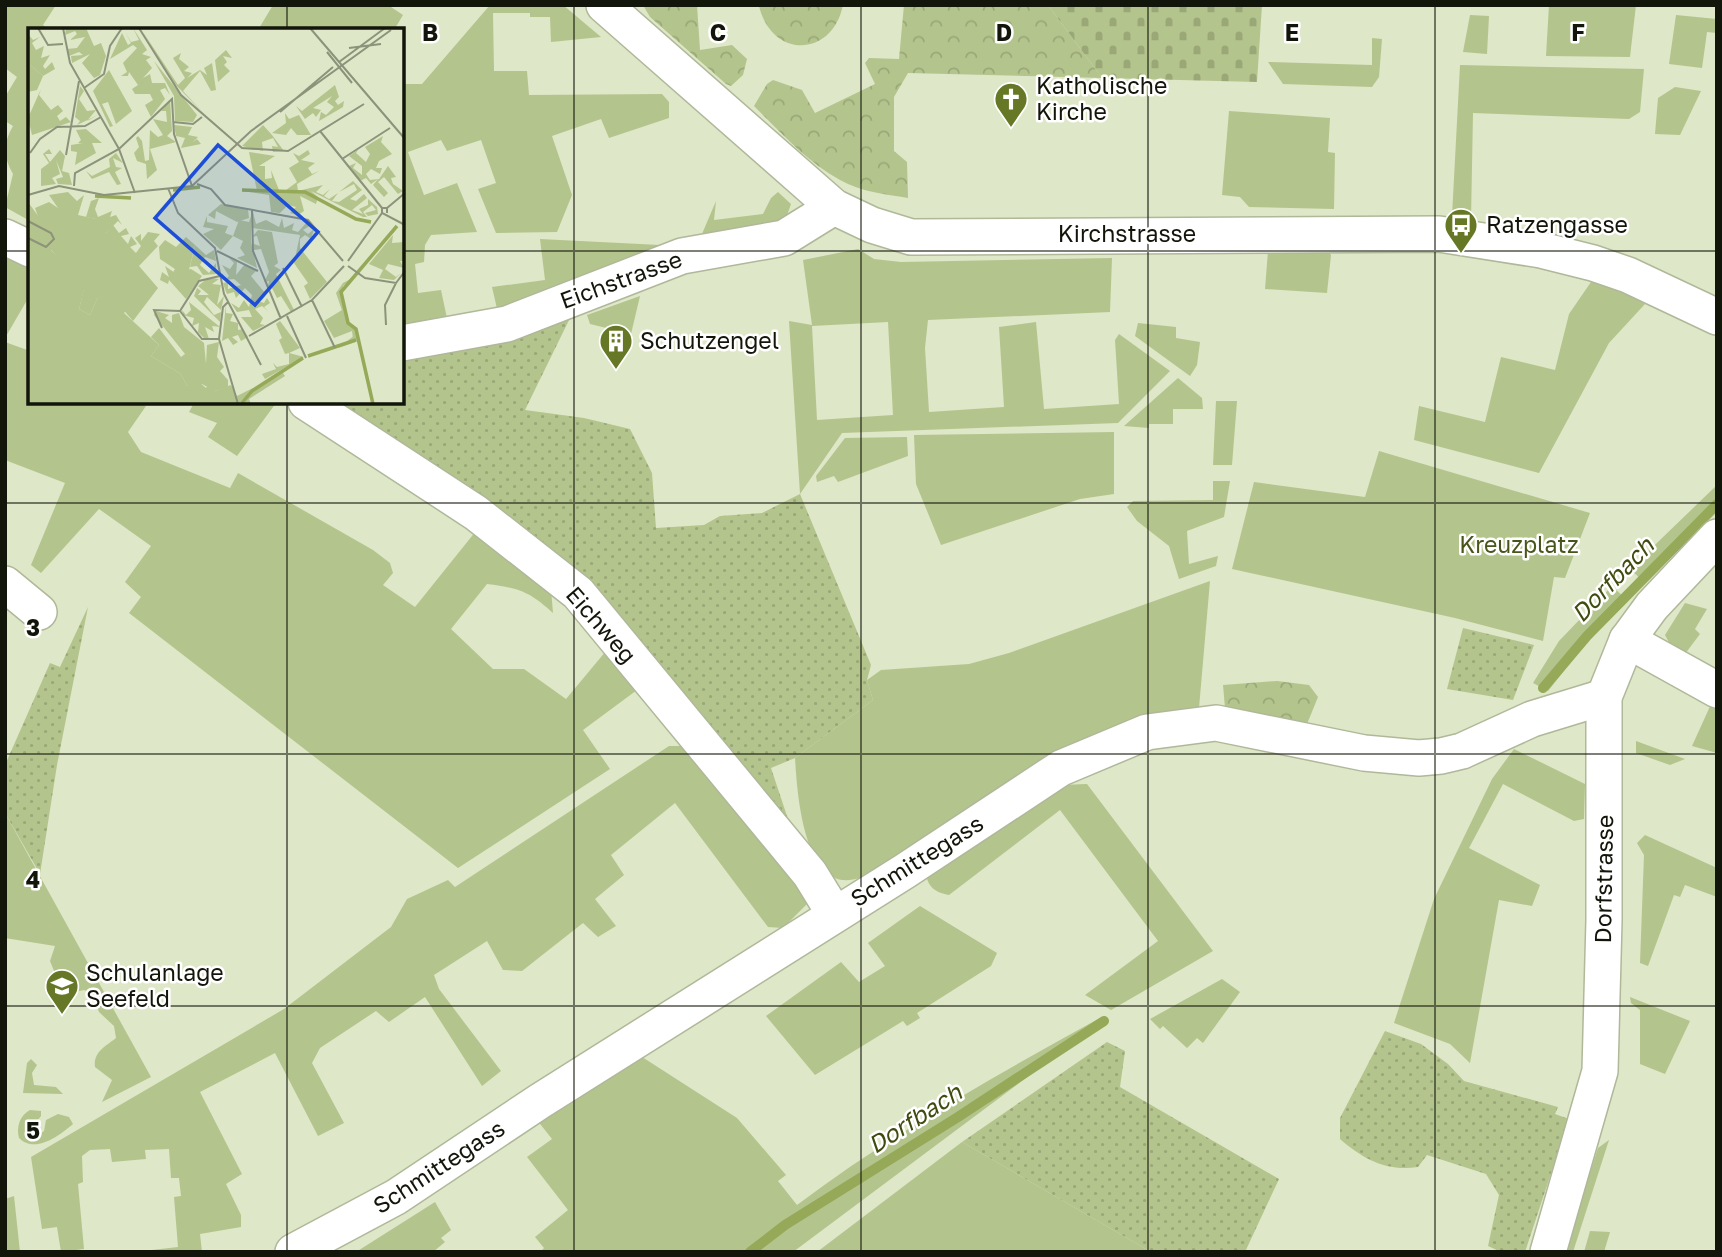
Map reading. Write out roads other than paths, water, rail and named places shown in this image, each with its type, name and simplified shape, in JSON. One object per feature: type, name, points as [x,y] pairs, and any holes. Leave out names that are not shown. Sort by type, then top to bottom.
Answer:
[{"type":"street","name":"Kirchstrasse","points":[[604,5],[834,207],[872,225],[911,237],[1439,234],[1541,250],[1593,263],[1628,275],[1717,317]]},
{"type":"street","name":"Eichstrasse","points":[[404,343],[507,324],[681,256],[783,238],[834,207]]},
{"type":"street","points":[[5,237],[28,248]]},
{"type":"street","name":"Eichweg","points":[[309,404],[476,513],[578,593],[810,874],[834,913]]},
{"type":"street","name":"Dorfstrasse","points":[[1548,1252],[1600,1071],[1604,907],[1604,697],[1627,640],[1652,606],[1717,537]]},
{"type":"street","points":[[5,584],[40,612]]},
{"type":"street","points":[[1627,640],[1717,690]]},
{"type":"street","name":"Schmittegass","points":[[293,1252],[396,1197],[1061,768],[1147,732],[1216,723],[1364,753],[1419,758],[1462,751],[1532,719],[1604,697]]},
{"type":"waterway","name":"Dorfbach","points":[[1543,688],[1587,636],[1717,504]]},
{"type":"waterway","name":"Dorfbach","points":[[750,1252],[785,1225],[958,1117],[1104,1021]]},
{"type":"place","name":"Katholische Kirche","points":[[1011,129]]},
{"type":"place","name":"Ratzengasse","points":[[1461,255]]},
{"type":"place","name":"Schutzengel","points":[[616,371]]},
{"type":"place","name":"Schulanlage Seefeld","points":[[62,1016]]},
{"type":"park label","name":"Kreuzplatz","points":[[1519,545]]}]
